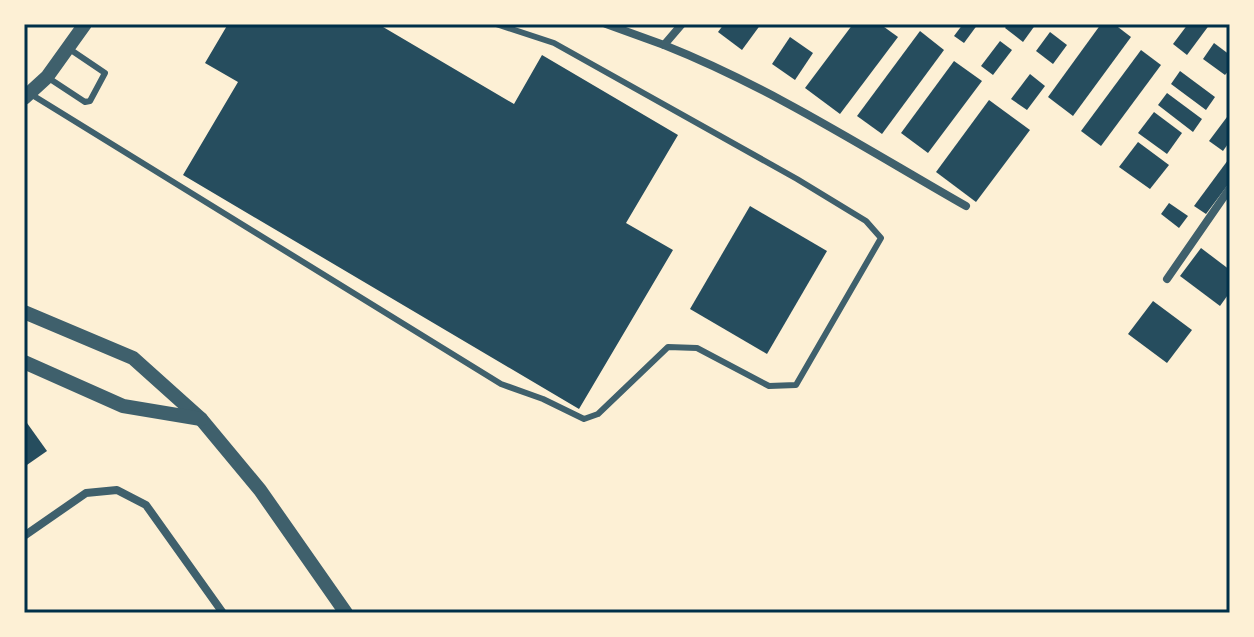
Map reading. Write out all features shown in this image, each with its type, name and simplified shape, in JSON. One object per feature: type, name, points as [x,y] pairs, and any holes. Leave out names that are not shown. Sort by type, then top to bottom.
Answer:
[{"type":"street","points":[[606,24],[738,76],[966,206]]},
{"type":"street","points":[[664,45],[682,24]]},
{"type":"street","points":[[27,96],[47,77],[83,25]]},
{"type":"street","points":[[1167,279],[1230,188]]},
{"type":"street","points":[[24,312],[133,358],[201,419],[260,490],[346,613]]},
{"type":"street","points":[[24,362],[123,406],[201,419]]},
{"type":"street","points":[[24,536],[86,493],[117,490],[146,505],[223,613]]},
{"type":"lane","points":[[27,96],[501,384],[543,399],[584,419],[598,414],[668,347],[697,348],[769,386],[796,385],[881,238],[866,221],[797,179],[554,43],[496,24]]},
{"type":"lane","points":[[47,77],[85,102],[90,101],[105,73],[68,48]]},
{"type":"building","points":[[228,24],[378,24],[514,104],[542,55],[678,135],[626,223],[673,250],[579,409],[183,175],[238,82],[205,63]]},
{"type":"building","points":[[724,24],[761,24],[742,50],[718,32]]},
{"type":"building","points":[[853,24],[880,24],[898,37],[840,114],[805,88]]},
{"type":"building","points":[[963,24],[978,24],[964,43],[954,36]]},
{"type":"building","points":[[1008,24],[1036,24],[1023,42],[1005,28]]},
{"type":"building","points":[[1101,24],[1114,24],[1131,37],[1073,116],[1048,97]]},
{"type":"building","points":[[1188,24],[1210,24],[1187,55],[1173,44]]},
{"type":"building","points":[[920,31],[944,50],[882,134],[857,116]]},
{"type":"building","points":[[1050,32],[1067,45],[1053,64],[1036,51]]},
{"type":"building","points":[[790,37],[813,53],[795,80],[772,64]]},
{"type":"building","points":[[1000,41],[1012,50],[993,75],[981,66]]},
{"type":"building","points":[[1214,43],[1230,55],[1230,69],[1225,75],[1203,59]]},
{"type":"building","points":[[1141,50],[1161,65],[1101,146],[1081,131]]},
{"type":"building","points":[[954,61],[982,81],[928,153],[901,133]]},
{"type":"building","points":[[1180,71],[1215,97],[1206,110],[1171,84]]},
{"type":"building","points":[[1030,74],[1045,86],[1027,110],[1011,99]]},
{"type":"building","points":[[1167,93],[1202,119],[1193,132],[1158,105]]},
{"type":"building","points":[[989,100],[1030,130],[976,202],[936,172]]},
{"type":"building","points":[[1154,112],[1182,133],[1167,154],[1138,133]]},
{"type":"building","points":[[1230,113],[1230,141],[1223,151],[1209,141]]},
{"type":"building","points":[[1138,142],[1169,165],[1150,189],[1119,167]]},
{"type":"building","points":[[1228,160],[1230,182],[1206,214],[1194,206]]},
{"type":"building","points":[[1169,203],[1188,216],[1179,228],[1161,214]]},
{"type":"building","points":[[750,206],[827,251],[767,354],[690,309]]},
{"type":"building","points":[[1201,248],[1230,270],[1230,292],[1220,306],[1180,276]]},
{"type":"building","points":[[1153,301],[1192,330],[1167,363],[1128,334]]},
{"type":"building","points":[[27,423],[47,451],[24,467],[24,425]]}]
